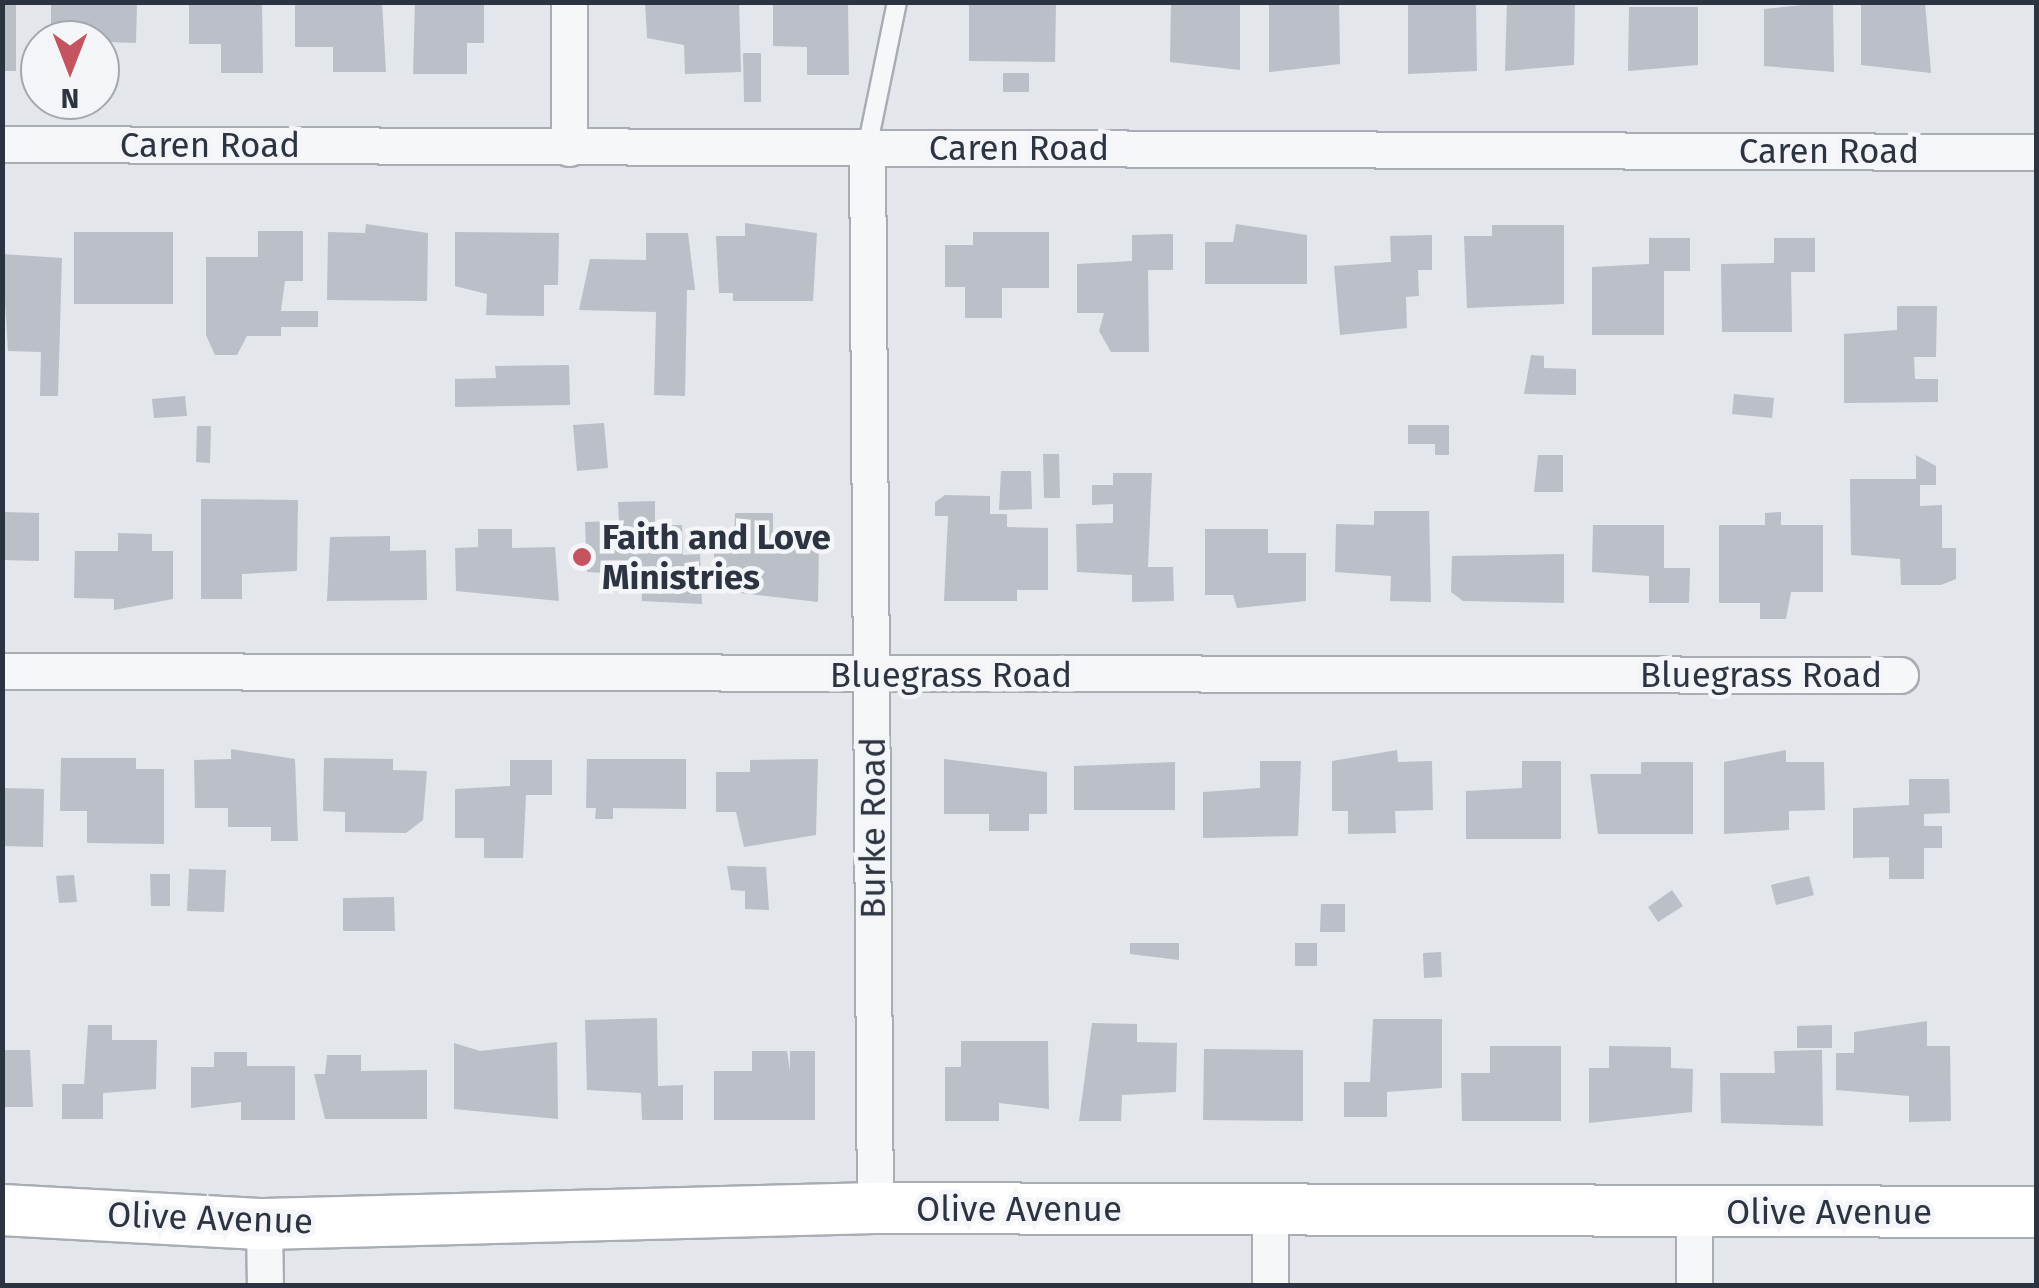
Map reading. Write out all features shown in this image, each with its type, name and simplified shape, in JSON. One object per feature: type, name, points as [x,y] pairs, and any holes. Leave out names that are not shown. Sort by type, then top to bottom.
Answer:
[{"type":"main road","name":"Olive Avenue","points":[[2,1210],[264,1224],[876,1208],[2036,1212]]},
{"type":"street","points":[[569,2],[569,148]]},
{"type":"street","name":"Caren Road","points":[[2,144],[2036,152]]},
{"type":"street","name":"Burke Road","points":[[868,148],[876,1208]]},
{"type":"street","name":"Bluegrass Road","points":[[2,671],[1900,676]]},
{"type":"street","points":[[1270,1210],[1270,1286]]},
{"type":"street","points":[[1694,1212],[1694,1286]]},
{"type":"street","points":[[264,1224],[265,1286]]},
{"type":"lane","points":[[868,148],[897,2]]},
{"type":"building","points":[[3,2],[16,2],[16,71],[3,71]]},
{"type":"building","points":[[51,2],[137,2],[136,43],[120,42],[120,20],[51,20]]},
{"type":"building","points":[[189,2],[262,2],[263,73],[221,73],[221,44],[189,44]]},
{"type":"building","points":[[295,2],[382,2],[386,72],[333,72],[333,47],[295,47]]},
{"type":"building","points":[[415,2],[484,2],[484,43],[467,43],[467,74],[413,74]]},
{"type":"building","points":[[645,2],[739,2],[741,72],[685,74],[684,45],[647,38]]},
{"type":"building","points":[[773,2],[848,2],[849,75],[807,75],[807,47],[773,46]]},
{"type":"building","points":[[969,2],[1056,2],[1055,62],[969,61]]},
{"type":"building","points":[[1171,2],[1240,2],[1240,70],[1170,62]]},
{"type":"building","points":[[1269,2],[1339,2],[1340,64],[1269,72]]},
{"type":"building","points":[[1408,2],[1476,2],[1477,71],[1408,74]]},
{"type":"building","points":[[1507,2],[1575,2],[1574,65],[1505,71]]},
{"type":"building","points":[[1833,2],[1834,72],[1764,66],[1764,9]]},
{"type":"building","points":[[1861,2],[1925,3],[1931,73],[1861,65]]},
{"type":"building","points":[[1629,7],[1698,7],[1698,65],[1628,71]]},
{"type":"building","points":[[743,53],[761,53],[761,102],[744,102]]},
{"type":"building","points":[[1003,73],[1029,73],[1029,92],[1003,92]]},
{"type":"building","points":[[745,223],[817,233],[813,301],[733,301],[733,293],[719,293],[716,236],[745,236]]},
{"type":"building","points":[[366,224],[428,233],[427,301],[327,300],[328,232],[365,233]]},
{"type":"building","points":[[1236,224],[1307,235],[1307,284],[1205,284],[1205,242],[1233,242]]},
{"type":"building","points":[[1492,225],[1564,225],[1564,304],[1467,308],[1464,236],[1492,236]]},
{"type":"building","points":[[258,231],[303,231],[303,281],[285,281],[281,311],[318,311],[318,327],[281,327],[281,336],[247,336],[237,355],[215,355],[206,335],[206,257],[258,257]]},
{"type":"building","points":[[74,232],[173,232],[173,304],[74,304]]},
{"type":"building","points":[[455,232],[559,233],[558,285],[544,285],[544,316],[486,315],[487,294],[455,286]]},
{"type":"building","points":[[973,232],[1049,232],[1049,288],[1002,288],[1002,318],[965,318],[965,287],[945,287],[945,245],[973,245]]},
{"type":"building","points":[[646,233],[688,233],[695,290],[687,290],[685,396],[654,395],[656,312],[579,310],[590,259],[646,260]]},
{"type":"building","points":[[1173,234],[1173,270],[1148,270],[1149,352],[1111,352],[1099,331],[1104,313],[1077,313],[1077,264],[1132,261],[1132,235]]},
{"type":"building","points":[[1432,235],[1432,270],[1418,270],[1419,296],[1406,297],[1407,328],[1340,335],[1334,266],[1391,262],[1390,236]]},
{"type":"building","points":[[1649,238],[1690,238],[1690,271],[1664,271],[1664,335],[1592,335],[1592,267],[1649,264]]},
{"type":"building","points":[[1774,238],[1815,238],[1815,272],[1791,272],[1792,332],[1722,332],[1721,264],[1774,263]]},
{"type":"building","points":[[2,254],[62,258],[58,396],[40,396],[41,352],[8,351]]},
{"type":"building","points":[[1897,306],[1937,306],[1936,357],[1914,357],[1915,379],[1938,379],[1938,402],[1844,403],[1844,334],[1897,330]]},
{"type":"building","points":[[1531,355],[1544,356],[1544,368],[1576,369],[1576,395],[1524,394]]},
{"type":"building","points":[[569,365],[570,405],[455,407],[455,379],[496,378],[495,366]]},
{"type":"building","points":[[1734,394],[1774,398],[1772,418],[1732,414]]},
{"type":"building","points":[[185,396],[187,416],[154,418],[152,399]]},
{"type":"building","points":[[604,423],[608,468],[577,471],[573,425]]},
{"type":"building","points":[[1408,425],[1449,425],[1449,455],[1435,455],[1435,444],[1408,444]]},
{"type":"building","points":[[197,426],[211,426],[210,463],[196,462]]},
{"type":"building","points":[[1043,454],[1059,454],[1060,498],[1044,498]]},
{"type":"building","points":[[1538,455],[1563,455],[1563,492],[1534,492]]},
{"type":"building","points":[[1916,455],[1936,466],[1936,485],[1920,485],[1920,506],[1942,505],[1942,548],[1956,548],[1956,579],[1941,585],[1901,585],[1900,559],[1851,555],[1850,479],[1916,479]]},
{"type":"building","points":[[1001,471],[1031,471],[1032,509],[999,510]]},
{"type":"building","points":[[1113,473],[1152,473],[1148,567],[1173,567],[1174,601],[1132,602],[1132,575],[1077,572],[1076,524],[1113,523],[1113,504],[1092,505],[1092,485],[1113,485]]},
{"type":"building","points":[[945,495],[990,496],[990,514],[1007,514],[1007,527],[1048,528],[1048,590],[1017,590],[1017,601],[944,601],[948,516],[935,516],[935,502]]},
{"type":"building","points":[[201,499],[298,500],[297,571],[242,574],[242,599],[201,599]]},
{"type":"building","points":[[655,501],[655,525],[682,525],[683,555],[700,554],[702,604],[642,601],[641,575],[587,572],[585,522],[619,521],[618,502]]},
{"type":"building","points":[[1374,511],[1429,511],[1431,602],[1390,601],[1391,576],[1335,572],[1336,524],[1374,525]]},
{"type":"building","points":[[2,512],[39,513],[39,561],[2,560]]},
{"type":"building","points":[[1781,512],[1781,525],[1823,525],[1823,592],[1791,592],[1786,619],[1760,619],[1760,603],[1719,603],[1719,525],[1765,525],[1765,513]]},
{"type":"building","points":[[735,513],[773,513],[773,547],[819,547],[818,602],[714,590],[714,547],[734,547]]},
{"type":"building","points":[[1593,525],[1664,525],[1664,568],[1690,568],[1689,603],[1649,603],[1649,576],[1592,572]]},
{"type":"building","points":[[478,529],[512,529],[512,548],[555,547],[559,601],[456,591],[455,548],[478,547]]},
{"type":"building","points":[[1205,529],[1268,529],[1268,553],[1306,553],[1306,601],[1237,608],[1233,595],[1205,595]]},
{"type":"building","points":[[118,533],[152,534],[152,551],[173,551],[173,599],[114,610],[114,599],[74,598],[75,551],[118,551]]},
{"type":"building","points":[[390,536],[390,551],[426,550],[427,600],[327,601],[330,537]]},
{"type":"building","points":[[1564,554],[1564,603],[1463,601],[1451,592],[1452,556]]},
{"type":"building","points":[[231,749],[295,759],[298,841],[271,841],[271,827],[228,827],[228,808],[195,808],[194,760],[231,759]]},
{"type":"building","points":[[1397,750],[1398,762],[1432,761],[1433,810],[1395,811],[1396,833],[1348,834],[1348,811],[1332,811],[1332,761]]},
{"type":"building","points":[[1786,750],[1786,762],[1824,762],[1825,810],[1789,811],[1789,830],[1724,834],[1724,762]]},
{"type":"building","points":[[61,758],[136,758],[136,769],[164,769],[164,844],[87,843],[87,811],[60,811]]},
{"type":"building","points":[[324,758],[393,759],[393,770],[427,771],[423,820],[406,833],[345,832],[345,812],[323,811]]},
{"type":"building","points":[[587,759],[686,759],[686,809],[613,808],[613,819],[595,819],[596,808],[586,808]]},
{"type":"building","points":[[818,759],[816,835],[744,847],[736,812],[716,812],[716,772],[750,772],[750,760]]},
{"type":"building","points":[[944,759],[1047,772],[1047,814],[1029,814],[1029,831],[989,831],[989,814],[944,814]]},
{"type":"building","points":[[510,760],[552,760],[552,795],[526,795],[523,858],[484,858],[484,838],[455,838],[455,789],[510,786]]},
{"type":"building","points":[[1260,761],[1301,761],[1298,836],[1203,838],[1203,792],[1260,788]]},
{"type":"building","points":[[1522,761],[1561,761],[1561,839],[1466,839],[1466,791],[1522,788]]},
{"type":"building","points":[[1175,762],[1175,810],[1074,810],[1074,766]]},
{"type":"building","points":[[1641,762],[1693,762],[1693,834],[1598,834],[1590,774],[1641,774]]},
{"type":"building","points":[[1909,779],[1949,779],[1950,813],[1924,814],[1924,826],[1942,826],[1942,848],[1924,848],[1924,879],[1889,879],[1889,857],[1853,858],[1853,808],[1909,805]]},
{"type":"building","points":[[2,788],[44,789],[43,847],[2,846]]},
{"type":"building","points":[[727,866],[766,867],[769,910],[745,909],[745,891],[731,890]]},
{"type":"building","points":[[189,869],[226,870],[224,912],[187,911]]},
{"type":"building","points":[[150,874],[170,874],[170,906],[151,906]]},
{"type":"building","points":[[74,875],[77,902],[59,903],[56,876]]},
{"type":"building","points":[[1809,876],[1814,895],[1776,905],[1771,885]]},
{"type":"building","points":[[1672,890],[1683,906],[1658,922],[1648,907]]},
{"type":"building","points":[[394,897],[395,931],[343,931],[343,898]]},
{"type":"building","points":[[1321,904],[1345,904],[1345,932],[1320,932]]},
{"type":"building","points":[[1130,943],[1179,943],[1179,960],[1130,954]]},
{"type":"building","points":[[1295,943],[1317,943],[1317,966],[1295,966]]},
{"type":"building","points":[[1441,952],[1442,977],[1424,978],[1423,953]]},
{"type":"building","points":[[657,1018],[658,1086],[683,1085],[683,1120],[642,1120],[641,1093],[587,1090],[585,1020]]},
{"type":"building","points":[[1373,1019],[1442,1019],[1442,1088],[1387,1092],[1387,1117],[1344,1117],[1344,1082],[1370,1082]]},
{"type":"building","points":[[1927,1021],[1927,1046],[1950,1046],[1951,1121],[1909,1122],[1909,1096],[1836,1090],[1836,1053],[1854,1053],[1854,1032]]},
{"type":"building","points":[[1092,1023],[1137,1024],[1137,1042],[1177,1043],[1176,1092],[1122,1095],[1121,1121],[1079,1121]]},
{"type":"building","points":[[88,1025],[112,1025],[112,1040],[157,1040],[156,1089],[103,1093],[103,1119],[62,1119],[62,1084],[84,1084]]},
{"type":"building","points":[[1832,1025],[1832,1048],[1797,1048],[1797,1026]]},
{"type":"building","points":[[961,1041],[1048,1041],[1049,1109],[999,1103],[999,1121],[945,1121],[945,1067],[961,1067]]},
{"type":"building","points":[[557,1042],[558,1119],[454,1109],[454,1043],[480,1051]]},
{"type":"building","points":[[1490,1046],[1561,1046],[1561,1121],[1462,1121],[1461,1073],[1490,1073]]},
{"type":"building","points":[[1609,1046],[1671,1047],[1671,1068],[1693,1069],[1692,1112],[1589,1123],[1589,1068],[1609,1068]]},
{"type":"building","points":[[1204,1049],[1303,1050],[1303,1121],[1203,1120]]},
{"type":"building","points":[[2,1050],[30,1050],[33,1107],[2,1107]]},
{"type":"building","points":[[1822,1050],[1823,1126],[1721,1123],[1720,1073],[1775,1073],[1774,1051]]},
{"type":"building","points":[[752,1051],[787,1051],[790,1071],[790,1051],[815,1051],[815,1120],[714,1120],[714,1071],[752,1071]]},
{"type":"building","points":[[214,1052],[247,1052],[247,1066],[295,1066],[295,1120],[241,1120],[241,1102],[191,1108],[191,1067],[214,1067]]},
{"type":"building","points":[[327,1055],[361,1055],[361,1071],[427,1070],[427,1119],[325,1119],[314,1074],[325,1074]]},
{"type":"place","name":"Faith and Love Ministries","points":[[582,557]]}]
